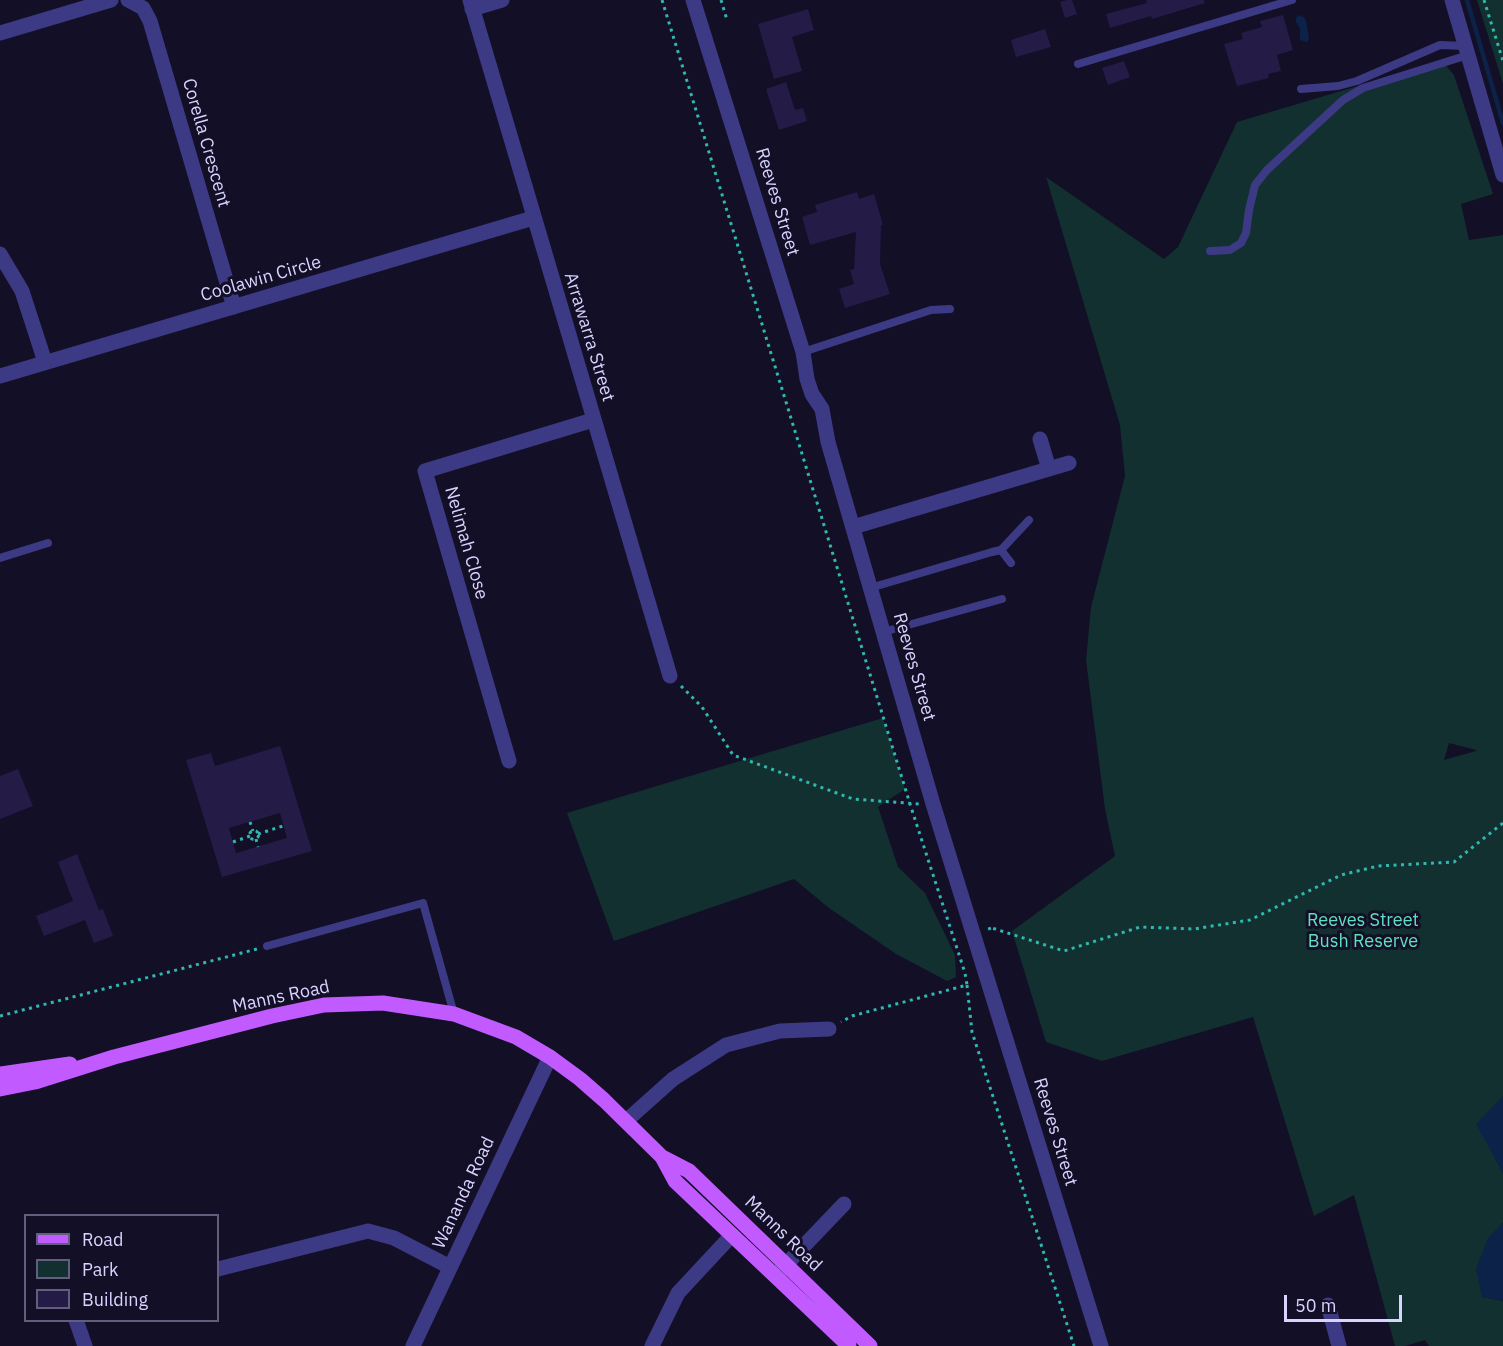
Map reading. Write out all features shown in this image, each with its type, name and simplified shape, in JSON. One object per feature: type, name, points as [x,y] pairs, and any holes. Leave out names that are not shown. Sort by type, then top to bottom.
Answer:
[{"type":"main road","name":"Manns Road","points":[[0,1089],[35,1082],[114,1057],[272,1016],[324,1005],[383,1003],[454,1014],[516,1037],[550,1057],[580,1079],[662,1157],[675,1181],[732,1234],[781,1270],[870,1346]]},
{"type":"main road","name":"Manns Road","points":[[0,1074],[114,1057]]},
{"type":"main road","name":"Manns Road","points":[[662,1157],[690,1171],[849,1346]]},
{"type":"street","points":[[0,33],[111,0]]},
{"type":"street","name":"Corella Crescent","points":[[128,0],[142,8],[150,21],[234,307]]},
{"type":"street","points":[[471,5],[502,0]]},
{"type":"street","name":"Reeves Street","points":[[693,0],[803,352],[807,380],[812,394],[822,408],[828,442],[933,804],[1101,1346]]},
{"type":"street","points":[[1452,0],[1503,175]]},
{"type":"street","name":"Arrawarra Street","points":[[471,5],[670,676]]},
{"type":"street","name":"Coolawin Circle","points":[[0,376],[533,218]]},
{"type":"street","points":[[0,254],[22,291],[45,362]]},
{"type":"street","name":"Nelimah Close","points":[[509,761],[425,471],[593,420]]},
{"type":"street","points":[[1040,439],[1049,469]]},
{"type":"street","points":[[853,527],[1069,463]]},
{"type":"street","points":[[626,1121],[673,1078],[726,1045],[780,1031],[829,1029]]},
{"type":"street","name":"Wananda Road","points":[[413,1346],[550,1057]]},
{"type":"street","points":[[781,1270],[844,1204]]},
{"type":"street","points":[[219,1269],[368,1231],[394,1238],[450,1267]]},
{"type":"street","points":[[652,1346],[678,1293],[732,1234]]},
{"type":"street","points":[[1328,1305],[1339,1346]]},
{"type":"street","points":[[77,1322],[84,1346]]},
{"type":"lane","points":[[1078,64],[1292,0]]},
{"type":"lane","points":[[1301,89],[1338,86],[1357,81],[1440,45],[1467,51]]},
{"type":"lane","points":[[1210,251],[1230,250],[1241,243],[1246,233],[1255,186],[1267,170],[1343,100],[1363,88],[1467,51]]},
{"type":"lane","points":[[803,352],[931,310],[950,309]]},
{"type":"lane","points":[[870,588],[1001,550],[1029,520]]},
{"type":"lane","points":[[0,558],[48,543]]},
{"type":"lane","points":[[1001,550],[1011,563]]},
{"type":"lane","points":[[883,632],[1002,599]]},
{"type":"lane","points":[[267,946],[423,903],[454,1014]]},
{"type":"path","points":[[662,0],[910,804],[965,973],[972,1032],[1074,1346]]},
{"type":"path","points":[[721,0],[727,20]]},
{"type":"path","points":[[1484,0],[1503,62]]},
{"type":"path","points":[[670,676],[702,707],[733,755],[853,799],[933,804]]},
{"type":"path","points":[[250,822],[253,831],[258,834],[284,826]]},
{"type":"path","points":[[992,937],[989,927],[1064,951],[1140,927],[1194,929],[1250,921],[1341,875],[1378,867],[1454,862],[1503,823]]},
{"type":"path","points":[[233,842],[250,836],[253,831]]},
{"type":"path","points":[[258,834],[256,839],[258,847]]},
{"type":"path","points":[[250,836],[256,839]]},
{"type":"path","points":[[0,1016],[267,946]]},
{"type":"path","points":[[829,1029],[852,1016],[967,985]]},
{"type":"green space","points":[[1477,0],[1503,0],[1503,84]]},
{"type":"green space","name":"Reeves Street Bush Reserve","points":[[1442,61],[1454,75],[1493,194],[1461,204],[1469,240],[1503,235],[1503,1151],[1493,1154],[1503,1173],[1503,1223],[1487,1240],[1482,1297],[1503,1301],[1503,1346],[1429,1346],[1425,1340],[1405,1346],[1395,1346],[1354,1195],[1314,1216],[1253,1017],[1102,1061],[1046,1042],[1012,931],[1115,856],[1105,809],[1086,660],[1091,607],[1125,476],[1120,425],[1046,177],[1164,259],[1178,247],[1237,122]],"holes":[[[1449,743],[1476,751],[1444,760]]]},
{"type":"green space","points":[[883,718],[905,789],[878,807],[898,867],[925,893],[955,955],[956,977],[947,981],[896,954],[829,908],[794,879],[614,941],[567,813]]},
{"type":"water","points":[[1298,15],[1304,17],[1306,21],[1309,38],[1307,42],[1300,40],[1300,29],[1296,22]]},
{"type":"water","points":[[1503,1096],[1503,1173],[1476,1124]]},
{"type":"water","points":[[1503,1223],[1503,1301],[1482,1297],[1476,1269],[1487,1240]]},
{"type":"building","points":[[1072,0],[1077,14],[1065,18],[1060,2]]},
{"type":"building","points":[[1146,0],[1204,0],[1205,3],[1152,19],[1151,16],[1110,28],[1106,14],[1147,3]]},
{"type":"building","points":[[808,9],[814,30],[792,37],[802,71],[774,79],[758,24]]},
{"type":"building","points":[[1283,15],[1293,50],[1277,55],[1281,71],[1268,74],[1269,78],[1237,86],[1224,44],[1243,39],[1241,33],[1262,27],[1260,21]]},
{"type":"building","points":[[1045,29],[1051,47],[1016,57],[1011,40]]},
{"type":"building","points":[[1124,61],[1130,77],[1108,85],[1102,68]]},
{"type":"building","points":[[786,82],[795,110],[803,108],[807,121],[779,130],[766,89]]},
{"type":"building","points":[[857,192],[859,199],[874,194],[883,225],[881,225],[880,264],[890,294],[845,308],[839,289],[854,284],[850,270],[854,269],[856,232],[810,245],[802,217],[817,212],[815,205]]},
{"type":"building","points":[[280,746],[312,851],[222,877],[186,760],[211,753],[215,766]],"holes":[[[280,813],[287,838],[236,853],[229,828]]]},
{"type":"building","points":[[18,769],[33,806],[0,819],[0,776]]},
{"type":"building","points":[[77,854],[99,910],[103,909],[113,936],[94,943],[85,920],[44,936],[36,916],[73,901],[58,862]]},
{"type":"waterway","points":[[1467,0],[1503,123]]}]
